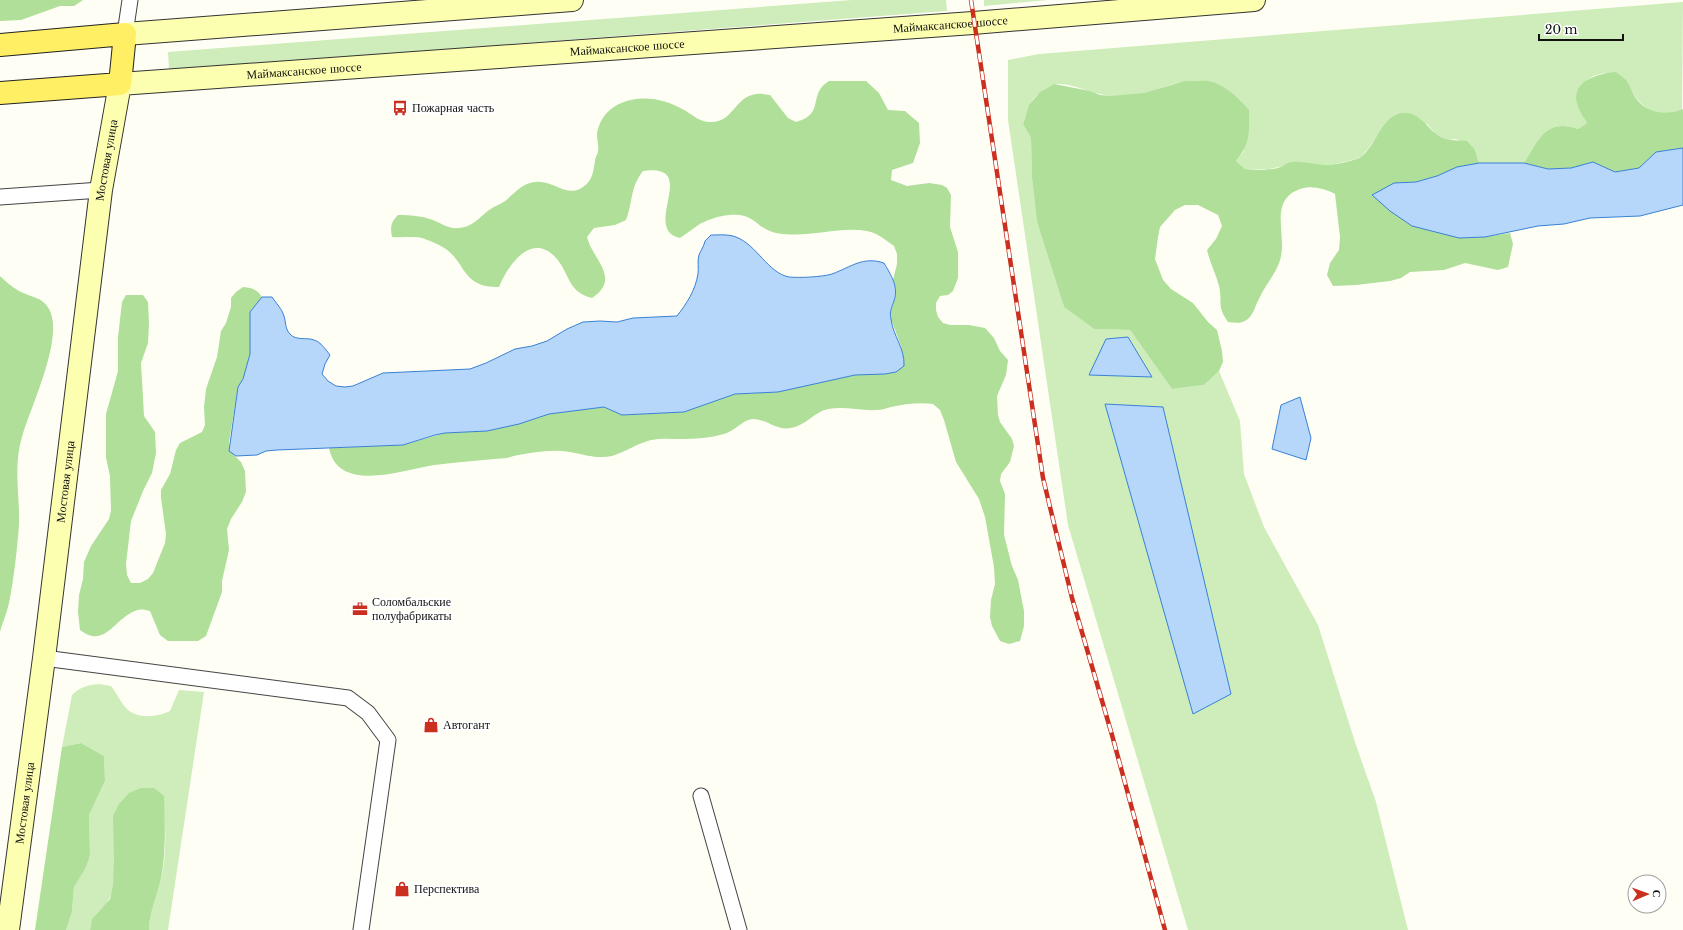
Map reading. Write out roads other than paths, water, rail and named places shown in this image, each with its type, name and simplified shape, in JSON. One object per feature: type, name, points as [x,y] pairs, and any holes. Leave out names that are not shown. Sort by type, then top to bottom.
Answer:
[{"type":"main road","points":[[0,45],[572,0]]},
{"type":"main road","name":"Маймаксанское шоссе","points":[[0,93],[966,24],[1170,3],[1254,0]]},
{"type":"main road","name":"Мостовая улица","points":[[8,930],[44,658],[101,190],[120,84],[125,34]]},
{"type":"lane","points":[[125,34],[130,0]]},
{"type":"lane","points":[[0,197],[101,190]]},
{"type":"lane","points":[[44,658],[348,698],[368,713],[388,740],[361,930]]},
{"type":"lane","points":[[701,796],[739,930]]},
{"type":"water","points":[[1683,148],[1683,205],[1640,216],[1590,218],[1564,224],[1538,226],[1485,237],[1459,238],[1412,226],[1390,211],[1372,195],[1394,183],[1416,182],[1437,176],[1457,167],[1479,163],[1524,163],[1548,169],[1571,168],[1593,162],[1615,172],[1639,168],[1656,152]]},
{"type":"water","points":[[711,235],[730,235],[736,237],[750,246],[775,270],[789,277],[828,275],[863,262],[877,261],[884,263],[892,277],[896,291],[890,316],[903,353],[904,366],[896,372],[855,375],[778,392],[735,394],[684,412],[622,415],[604,407],[549,414],[519,424],[487,431],[445,433],[403,445],[277,450],[266,451],[257,455],[236,456],[229,451],[238,387],[243,379],[250,354],[250,312],[262,297],[272,297],[282,311],[287,330],[292,336],[317,341],[327,351],[330,355],[322,374],[328,381],[336,386],[353,386],[383,373],[470,369],[515,349],[532,346],[547,341],[567,329],[583,322],[617,322],[633,318],[677,316],[693,291],[698,274],[699,255],[705,241]]},
{"type":"water","points":[[1128,337],[1152,377],[1089,375],[1106,339]]},
{"type":"water","points":[[1300,397],[1311,438],[1306,460],[1272,449],[1281,405]]},
{"type":"water","points":[[1105,404],[1163,407],[1231,694],[1193,714]]},
{"type":"railway","points":[[971,0],[1043,478],[1072,598],[1112,735],[1165,930]]},
{"type":"place","name":"Пожарная часть","points":[[400,108]]},
{"type":"place","name":"Соломбальские полуфабрикаты","points":[[360,609]]},
{"type":"place","name":"Автогант","points":[[431,725]]},
{"type":"place","name":"Перспектива","points":[[402,889]]}]
